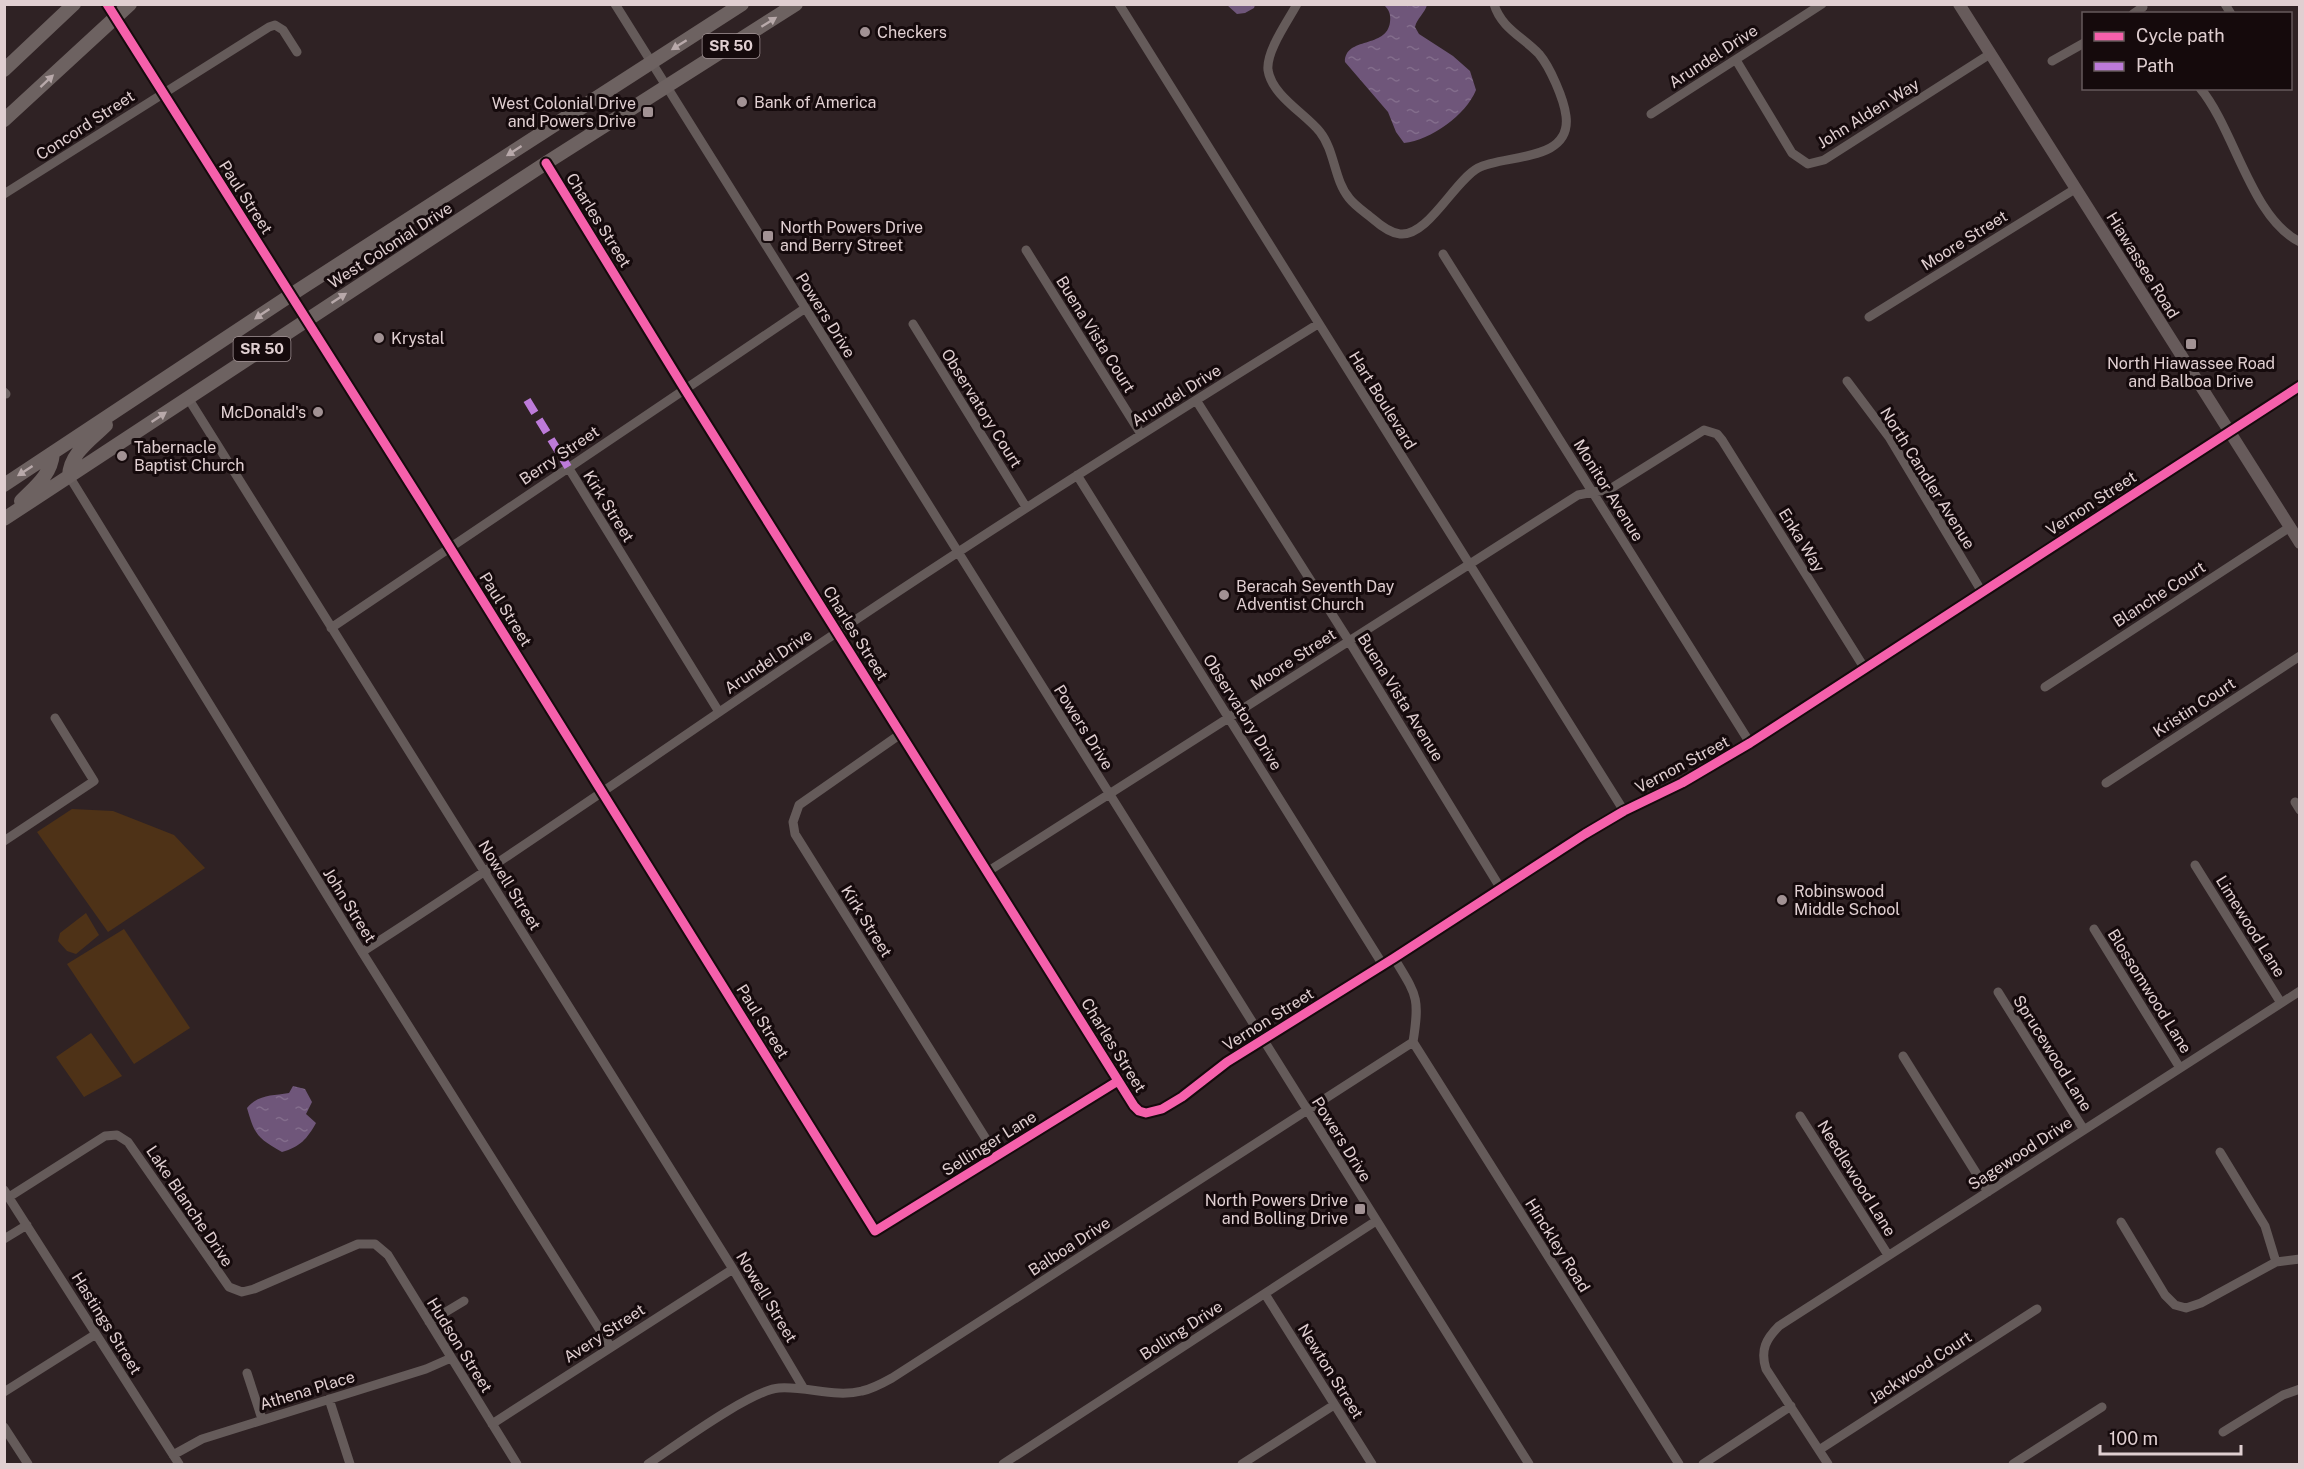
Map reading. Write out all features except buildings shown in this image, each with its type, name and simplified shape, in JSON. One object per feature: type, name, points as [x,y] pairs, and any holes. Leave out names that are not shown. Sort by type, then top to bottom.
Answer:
[{"type":"highway","points":[[4,70],[74,4]]},
{"type":"highway","points":[[4,120],[130,4]]},
{"type":"highway","name":"West Colonial Drive","points":[[4,485],[291,295],[742,4]]},
{"type":"highway","name":"West Colonial Drive","points":[[4,518],[546,163],[796,4]]},
{"type":"highway","points":[[69,476],[70,464],[75,456],[127,404]]},
{"type":"highway","points":[[4,518],[48,472],[52,465],[53,453]]},
{"type":"main road","name":"Hiawassee Road","points":[[1959,4],[2300,543]]},
{"type":"street","name":"Paul Street","points":[[107,4],[449,546],[875,1231]]},
{"type":"street","name":"Powers Drive","points":[[615,4],[956,553],[1529,1464]]},
{"type":"street","name":"Hart Boulevard","points":[[1119,4],[1624,812]]},
{"type":"street","points":[[1297,4],[1269,55],[1268,71],[1277,88],[1291,106],[1319,130],[1327,143],[1349,198],[1385,229],[1398,234],[1409,234],[1420,228],[1478,167],[1542,153],[1553,146],[1564,134],[1567,118],[1548,67],[1538,54],[1503,23],[1494,4]]},
{"type":"street","name":"Arundel Drive","points":[[1651,114],[1822,4]]},
{"type":"street","name":"Concord Street","points":[[4,194],[162,93],[275,25],[284,30],[297,52]]},
{"type":"street","points":[[2052,62],[2082,44]]},
{"type":"street","name":"John Alden Way","points":[[1736,60],[1792,153],[1808,164],[1824,160],[1990,54]]},
{"type":"street","points":[[2202,90],[2230,138],[2247,176],[2275,222],[2288,237],[2300,242]]},
{"type":"street","name":"Charles Street","points":[[546,163],[684,388],[1118,1081],[1134,1106],[1146,1113]]},
{"type":"street","name":"Moore Street","points":[[1869,317],[2075,189]]},
{"type":"street","name":"Buena Vista Court","points":[[1026,250],[1141,434]]},
{"type":"street","name":"Monitor Avenue","points":[[1443,254],[1750,743]]},
{"type":"street","name":"Berry Street","points":[[331,628],[449,546],[804,309]]},
{"type":"street","name":"Observatory Court","points":[[913,324],[1026,507]]},
{"type":"street","name":"Arundel Drive","points":[[362,952],[485,873],[837,632],[1026,507],[1318,324]]},
{"type":"street","name":"North Candler Avenue","points":[[1847,381],[1889,438],[1982,592]]},
{"type":"street","points":[[2229,431],[2300,386]]},
{"type":"street","name":"Nowell Street","points":[[188,398],[733,1269],[804,1389]]},
{"type":"street","name":"Buena Vista Avenue","points":[[1196,400],[1349,641],[1501,888]]},
{"type":"street","name":"Moore Street","points":[[987,872],[1578,495],[1610,489],[1697,433],[1711,430]]},
{"type":"street","name":"Enka Way","points":[[1711,430],[1722,440],[1864,669]]},
{"type":"street","name":"Vernon Street","points":[[1146,1113],[1153,1113],[1182,1096],[1227,1062],[1394,958],[1585,834],[1682,783],[1750,743],[2229,431]]},
{"type":"street","name":"Kirk Street","points":[[568,468],[719,712]]},
{"type":"street","name":"Observatory Drive","points":[[1077,475],[1383,965]]},
{"type":"street","name":"John Street","points":[[69,476],[362,952],[610,1346]]},
{"type":"street","name":"Blanche Court","points":[[2045,687],[2290,527]]},
{"type":"street","name":"Kristin Court","points":[[2106,783],[2300,656]]},
{"type":"street","points":[[4,841],[94,782],[55,718]]},
{"type":"street","name":"Kirk Street","points":[[902,733],[799,805],[793,822],[795,834],[996,1155]]},
{"type":"street","name":"Limewood Lane","points":[[2195,865],[2281,1003]]},
{"type":"street","name":"Blossomwood Lane","points":[[2094,929],[2180,1068]]},
{"type":"street","points":[[1394,958],[1416,997],[1418,1011],[1413,1042]]},
{"type":"street","name":"Sagewood Drive","points":[[1791,1406],[1767,1368],[1763,1357],[1768,1337],[1779,1326],[2300,991]]},
{"type":"street","name":"Sprucewood Lane","points":[[1998,992],[2084,1130]]},
{"type":"street","name":"Balboa Drive","points":[[648,1464],[750,1399],[777,1388],[835,1393],[862,1391],[892,1378],[1413,1042]]},
{"type":"street","name":"Hinckley Road","points":[[1413,1042],[1679,1464]]},
{"type":"street","points":[[1903,1056],[1988,1192]]},
{"type":"street","name":"Sellinger Lane","points":[[875,1231],[1118,1081]]},
{"type":"street","name":"Needlewood Lane","points":[[1800,1116],[1888,1255]]},
{"type":"street","name":"Lake Blanche Drive","points":[[7,1193],[105,1136],[117,1135],[128,1142],[218,1275],[229,1287],[242,1292],[254,1289],[358,1244],[375,1244]]},
{"type":"street","points":[[2220,1152],[2265,1226],[2276,1262]]},
{"type":"street","name":"Hastings Street","points":[[7,1193],[179,1464]]},
{"type":"street","name":"Bolling Drive","points":[[1003,1464],[1376,1221]]},
{"type":"street","points":[[2121,1222],[2165,1294],[2175,1305],[2186,1308],[2201,1303],[2276,1262],[2300,1259]]},
{"type":"street","points":[[4,1239],[27,1225]]},
{"type":"street","name":"Hudson Street","points":[[375,1244],[388,1255],[517,1464]]},
{"type":"street","name":"Avery Street","points":[[492,1424],[733,1269]]},
{"type":"street","name":"Newton Street","points":[[1265,1294],[1372,1464]]},
{"type":"street","points":[[429,1322],[464,1301]]},
{"type":"street","name":"Jackwood Court","points":[[1819,1450],[2037,1309]]},
{"type":"street","points":[[4,1392],[96,1334]]},
{"type":"street","name":"Athena Place","points":[[173,1455],[202,1439],[426,1370],[452,1358]]},
{"type":"street","points":[[247,1372],[262,1419]]},
{"type":"street","points":[[2223,1432],[2283,1395],[2300,1389]]},
{"type":"street","points":[[329,1399],[350,1464]]},
{"type":"street","points":[[1242,1464],[1334,1405]]},
{"type":"street","points":[[1703,1464],[1791,1406],[1828,1464]]},
{"type":"street","points":[[2013,1464],[2102,1407]]},
{"type":"street","points":[[4,1427],[28,1464]]},
{"type":"shaded area","points":[[72,809],[113,811],[174,835],[205,868],[108,932],[37,832]]},
{"type":"shaded area","points":[[86,913],[99,935],[76,954],[67,951],[58,941],[60,933]]},
{"type":"shaded area","points":[[124,929],[190,1028],[134,1064],[67,964]]},
{"type":"shaded area","points":[[91,1033],[122,1076],[84,1097],[56,1057]]},
{"type":"water","points":[[1227,5],[1255,5],[1245,13],[1237,14]]},
{"type":"water","points":[[1384,5],[1427,5],[1415,27],[1419,34],[1453,56],[1470,71],[1476,90],[1464,108],[1446,125],[1425,137],[1404,143],[1396,132],[1388,112],[1345,62],[1347,54],[1352,49],[1382,36],[1387,30],[1390,17]]},
{"type":"water","points":[[293,1086],[305,1089],[312,1102],[306,1114],[316,1123],[302,1142],[282,1152],[258,1135],[247,1108],[261,1098],[289,1093]]},
{"type":"marked path","points":[[527,400],[568,467]]},
{"type":"cycle path","points":[[107,4],[421,501],[875,1231],[1118,1081]]},
{"type":"cycle path","points":[[546,163],[684,388],[1134,1106],[1146,1113],[1162,1109],[1182,1097],[1227,1062],[1394,958],[1585,834],[1624,811],[1682,783],[1750,743],[2300,386]]},
{"type":"place","name":"Checkers","points":[[865,32]]},
{"type":"place","name":"Bank of America","points":[[742,102]]},
{"type":"place","name":"West Colonial Drive and Powers Drive","points":[[648,112]]},
{"type":"place","name":"North Powers Drive and Berry Street","points":[[768,236]]},
{"type":"place","name":"Krystal","points":[[379,338]]},
{"type":"place","name":"North Hiawassee Road and Balboa Drive","points":[[2191,344]]},
{"type":"place","name":"McDonald's","points":[[318,412]]},
{"type":"place","name":"Tabernacle Baptist Church","points":[[122,456]]},
{"type":"place","name":"Beracah Seventh Day Adventist Church","points":[[1224,595]]},
{"type":"place","name":"Robinswood Middle School","points":[[1782,900]]},
{"type":"place","name":"North Powers Drive and Bolling Drive","points":[[1360,1209]]}]
